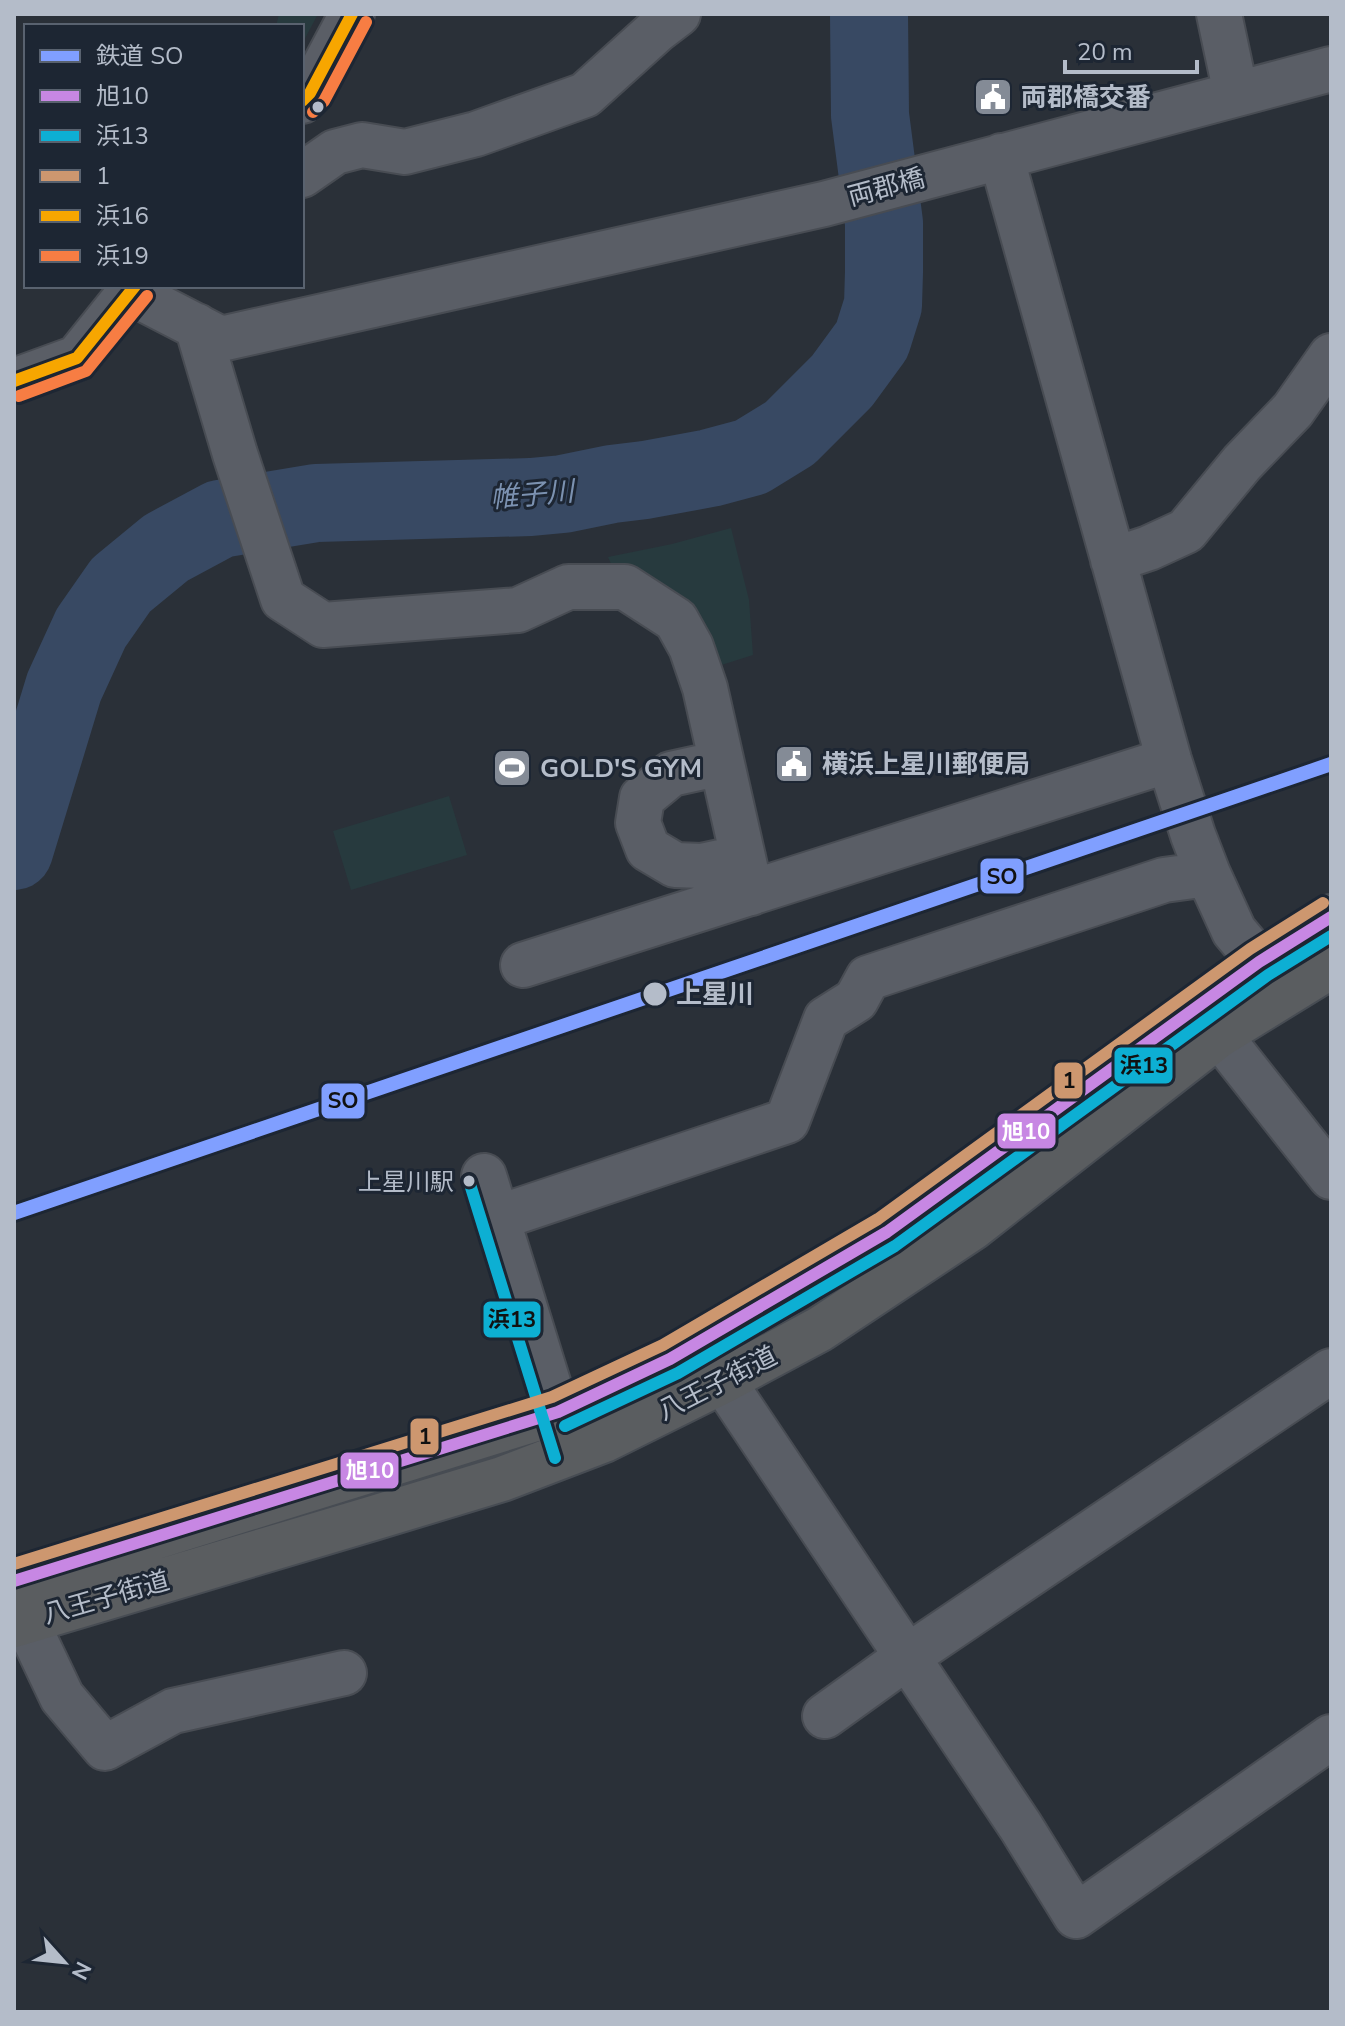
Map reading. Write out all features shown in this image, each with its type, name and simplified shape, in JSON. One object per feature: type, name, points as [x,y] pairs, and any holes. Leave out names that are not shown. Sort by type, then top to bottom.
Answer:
[{"type":"highway","name":"八王子街道","points":[[564,1433],[604,1440],[723,1381],[820,1329],[972,1228],[1219,1035],[1331,917]]},
{"type":"highway","name":"八王子街道","points":[[18,1609],[564,1433],[670,1359],[887,1232],[1273,978],[1331,966]]},
{"type":"street","points":[[304,99],[352,14]]},
{"type":"street","points":[[304,174],[335,152],[362,145],[405,152],[476,134],[585,95],[678,14]]},
{"type":"street","points":[[1219,14],[1236,94]]},
{"type":"street","name":"両郡橋","points":[[135,288],[221,339],[824,204],[1331,69]]},
{"type":"street","points":[[1001,156],[1186,815],[1234,931],[1273,978]]},
{"type":"street","points":[[14,381],[77,358],[135,288]]},
{"type":"street","points":[[197,326],[283,599],[323,625],[518,610],[568,587],[625,587],[676,620],[691,647],[705,688],[747,875]]},
{"type":"street","points":[[1113,560],[1186,531],[1242,463],[1293,410],[1331,356]]},
{"type":"street","points":[[523,965],[747,875],[1169,760]]},
{"type":"street","points":[[721,763],[671,774],[642,798],[638,823],[648,849],[675,865],[702,866],[747,875]]},
{"type":"street","points":[[497,1218],[787,1121],[826,1019],[856,1000],[868,978],[1164,880],[1208,874]]},
{"type":"street","points":[[1219,1035],[1331,1177]]},
{"type":"street","points":[[484,1176],[564,1433]]},
{"type":"street","points":[[825,1716],[907,1657],[1331,1371]]},
{"type":"street","points":[[723,1381],[1021,1827],[1076,1916],[1331,1737]]},
{"type":"street","points":[[18,1609],[62,1697],[105,1748],[173,1711],[344,1673]]},
{"type":"green space","points":[[279,14],[318,14],[304,40],[304,24],[276,24]]},
{"type":"green space","points":[[731,528],[749,600],[753,655],[712,668],[612,566],[608,557]]},
{"type":"green space","points":[[449,796],[467,855],[351,890],[333,831]]},
{"type":"waterway","name":"帷子川","points":[[14,851],[64,687],[91,628],[121,585],[166,548],[220,519],[316,503],[531,497],[645,480],[751,457],[790,433],[842,381],[872,340],[883,305],[884,223],[870,115],[869,14]]},
{"type":"rail line","name":"SO","points":[[14,1213],[1331,764]]},
{"type":"transit line","name":"浜16","points":[[304,99],[352,14]]},
{"type":"transit line","name":"浜19","points":[[313,112],[324,101],[366,22]]},
{"type":"transit line","name":"浜16","points":[[14,381],[77,358],[133,288]]},
{"type":"transit line","name":"浜19","points":[[19,396],[86,371],[147,296]]},
{"type":"transit line","name":"1","points":[[14,1564],[552,1397],[663,1345],[878,1219],[1250,949],[1323,903]]},
{"type":"transit line","name":"旭10","points":[[14,1581],[558,1412],[670,1359],[887,1232],[1259,962],[1331,917]]},
{"type":"transit line","name":"浜13","points":[[565,1426],[678,1373],[895,1246],[1268,975],[1331,936]]},
{"type":"transit line","name":"浜13","points":[[469,1181],[555,1458]]},
{"type":"place","name":"両郡橋交番","points":[[993,97]]},
{"type":"place","name":"横浜上星川郵便局","points":[[794,764]]},
{"type":"place","name":"GOLD'S GYM","points":[[512,768]]},
{"type":"place","name":"上星川","points":[[655,994]]},
{"type":"place","name":"上星川駅","points":[[469,1181]]}]
